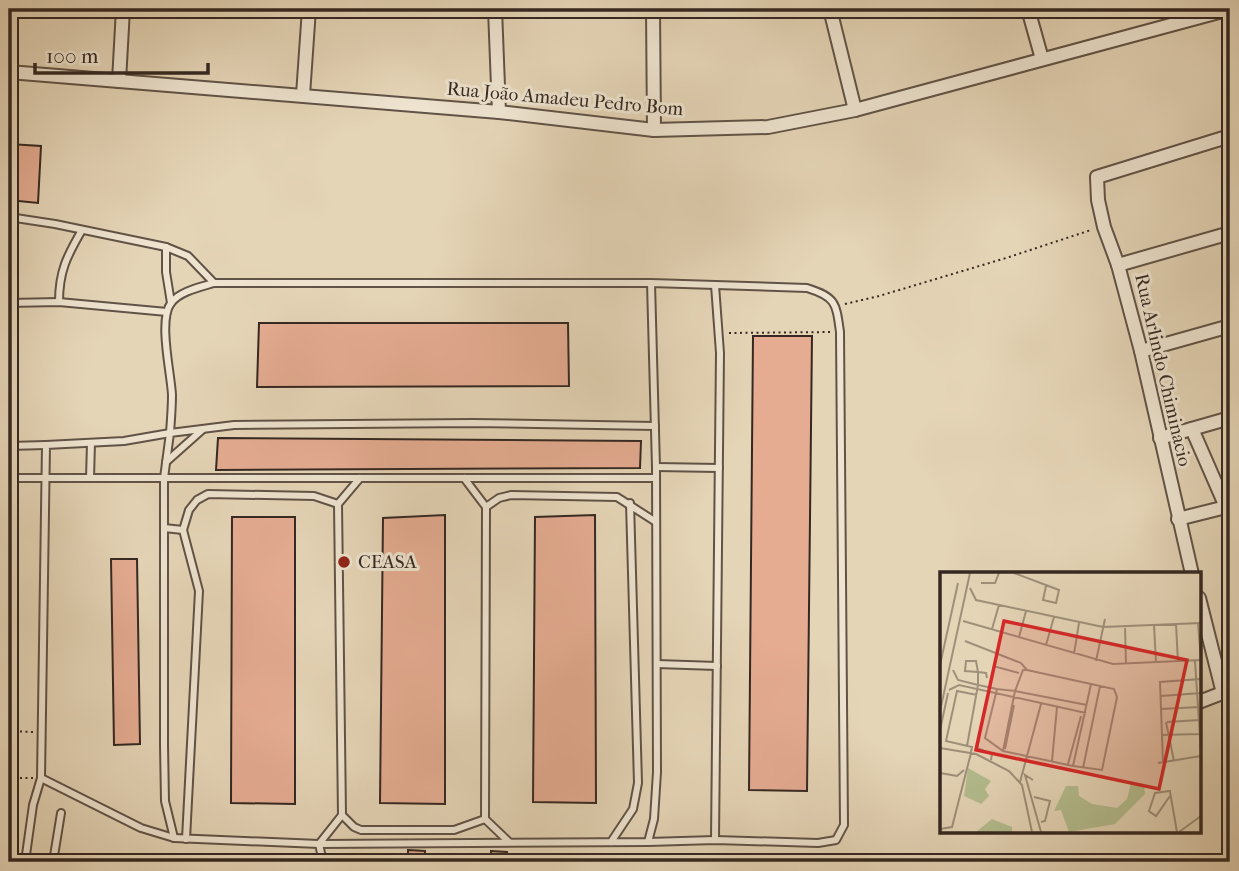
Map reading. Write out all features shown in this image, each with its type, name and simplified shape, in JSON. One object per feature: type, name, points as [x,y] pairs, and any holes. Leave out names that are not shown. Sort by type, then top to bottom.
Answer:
[{"type":"street","points":[[120,81],[124,9]]},
{"type":"street","points":[[303,95],[309,9]]},
{"type":"street","points":[[495,9],[499,112]]},
{"type":"street","points":[[653,9],[654,130]]},
{"type":"street","points":[[830,9],[855,110]]},
{"type":"street","points":[[1028,9],[1042,59]]},
{"type":"street","name":"Rua João Amadeu Pedro Bom","points":[[9,72],[499,112],[654,130],[768,127],[855,110],[1042,59],[1185,15],[1230,9]]},
{"type":"street","name":"Rua Arlindo Chiminacio","points":[[1192,572],[1141,351],[1118,265],[1104,227],[1098,200],[1097,177],[1230,136]]},
{"type":"street","points":[[1118,265],[1230,233]]},
{"type":"street","points":[[1141,351],[1230,326]]},
{"type":"street","points":[[1160,438],[1230,418]]},
{"type":"street","points":[[1178,519],[1229,510],[1192,429]]},
{"type":"street","points":[[1200,601],[1227,692],[1200,702]]},
{"type":"lane","points":[[9,217],[166,247],[188,256],[214,283]]},
{"type":"lane","points":[[59,302],[64,259],[82,230]]},
{"type":"lane","points":[[166,247],[166,272],[171,303]]},
{"type":"lane","points":[[41,778],[141,828],[174,838],[186,839],[318,844],[715,840],[818,843],[836,840],[844,825],[840,332],[837,305],[826,294],[807,288],[652,283],[214,283],[190,290],[171,303],[165,329],[172,396],[164,478],[165,801],[174,838]]},
{"type":"lane","points":[[648,842],[654,819],[657,772],[656,467],[652,283]]},
{"type":"lane","points":[[715,285],[719,333],[715,840]]},
{"type":"lane","points":[[9,303],[59,302],[167,312]]},
{"type":"lane","points":[[9,446],[124,441],[247,425],[655,426]]},
{"type":"lane","points":[[166,462],[203,429]]},
{"type":"lane","points":[[90,478],[91,443]]},
{"type":"lane","points":[[25,862],[33,805],[41,778],[46,445]]},
{"type":"lane","points":[[656,467],[719,468]]},
{"type":"lane","points":[[9,478],[656,478]]},
{"type":"lane","points":[[318,844],[342,815],[338,504],[360,478]]},
{"type":"lane","points":[[464,478],[486,507],[485,819],[509,842]]},
{"type":"lane","points":[[186,839],[199,591],[183,530],[190,510],[197,500],[208,494],[314,496],[338,504]]},
{"type":"lane","points":[[486,507],[499,498],[512,495],[617,497],[656,522]]},
{"type":"lane","points":[[611,842],[633,808],[638,783],[630,503]]},
{"type":"lane","points":[[164,528],[183,530]]},
{"type":"lane","points":[[657,664],[717,666]]},
{"type":"lane","points":[[53,862],[61,813]]},
{"type":"lane","points":[[342,815],[361,830],[454,830],[485,819]]},
{"type":"lane","points":[[318,844],[323,862]]},
{"type":"path","points":[[837,305],[879,296],[1104,227]]},
{"type":"path","points":[[719,333],[840,332]]},
{"type":"path","points":[[9,731],[41,732]]},
{"type":"path","points":[[9,778],[41,778]]},
{"type":"building","points":[[9,144],[41,146],[38,203],[9,200]]},
{"type":"building","points":[[259,323],[568,323],[569,386],[257,387]]},
{"type":"building","points":[[753,336],[812,336],[807,791],[749,790]]},
{"type":"building","points":[[218,438],[641,441],[640,468],[216,470]]},
{"type":"building","points":[[445,515],[445,804],[380,803],[383,518]]},
{"type":"building","points":[[595,515],[596,803],[533,802],[535,517]]},
{"type":"building","points":[[232,517],[295,517],[295,804],[231,803]]},
{"type":"building","points":[[111,559],[137,559],[140,744],[114,745]]},
{"type":"building","points":[[408,850],[425,851],[425,862],[408,862]]},
{"type":"building","points":[[491,851],[507,852],[507,862],[491,862]]},
{"type":"place","name":"CEASA","points":[[344,562]]}]
